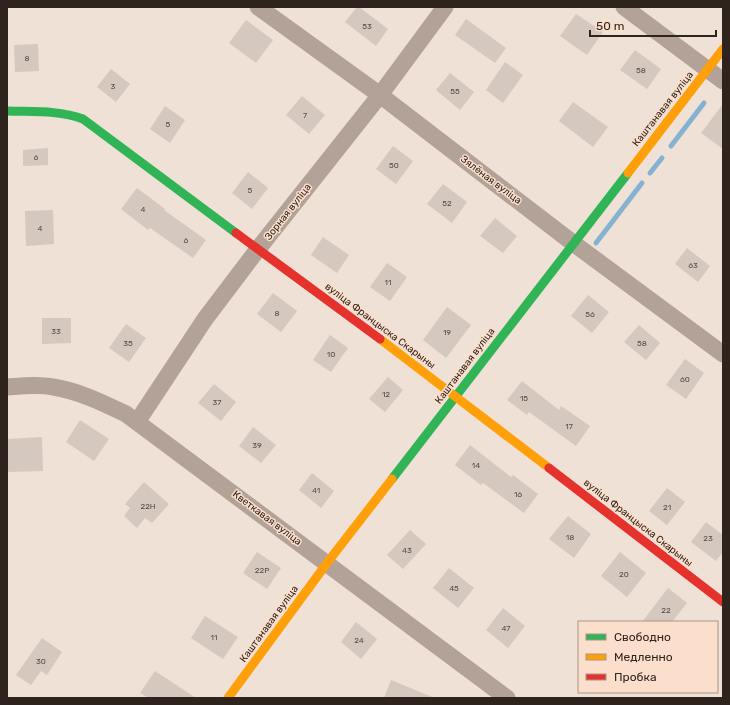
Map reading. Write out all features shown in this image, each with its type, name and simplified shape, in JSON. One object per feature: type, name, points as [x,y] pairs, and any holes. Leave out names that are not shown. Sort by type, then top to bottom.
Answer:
[{"type":"street","name":"Зялёная вуліца","points":[[258,7],[380,96],[573,243],[723,354]]},
{"type":"street","name":"Зорная вуліца","points":[[137,422],[205,319],[258,249],[380,96],[445,7]]},
{"type":"street","points":[[624,7],[723,81]]},
{"type":"street","name":"Каштанавая вуліца","points":[[228,698],[327,562],[723,49]]},
{"type":"street","name":"вуліца Францыска Скарыны","points":[[7,111],[63,113],[74,115],[83,119],[456,396],[723,602]]},
{"type":"street","name":"Кветкавая вуліца","points":[[7,387],[53,387],[94,399],[126,414],[327,562],[507,698]]},
{"type":"building","points":[[357,7],[388,29],[376,46],[345,22]]},
{"type":"building","points":[[576,14],[603,32],[587,55],[560,36]]},
{"type":"building","points":[[466,19],[506,48],[495,63],[455,35]]},
{"type":"building","points":[[246,20],[273,40],[256,63],[229,43]]},
{"type":"building","points":[[38,44],[39,71],[15,72],[14,45]]},
{"type":"building","points":[[635,50],[661,69],[647,89],[620,70]]},
{"type":"building","points":[[505,62],[523,75],[503,103],[486,90]]},
{"type":"building","points":[[111,69],[130,84],[116,102],[97,87]]},
{"type":"building","points":[[450,73],[474,92],[460,110],[436,90]]},
{"type":"building","points":[[302,96],[325,115],[309,134],[286,115]]},
{"type":"building","points":[[573,102],[608,127],[593,147],[559,121]]},
{"type":"building","points":[[723,104],[723,149],[701,133]]},
{"type":"building","points":[[165,106],[185,120],[170,143],[150,129]]},
{"type":"building","points":[[393,146],[413,161],[396,184],[376,169]]},
{"type":"building","points":[[48,148],[48,165],[23,166],[23,150]]},
{"type":"building","points":[[248,172],[268,188],[252,209],[232,193]]},
{"type":"building","points":[[443,184],[467,202],[452,223],[427,204]]},
{"type":"building","points":[[137,188],[165,209],[164,210],[206,240],[193,258],[150,228],[148,230],[121,209]]},
{"type":"building","points":[[53,210],[54,244],[26,246],[25,211]]},
{"type":"building","points":[[495,218],[517,236],[503,253],[480,236]]},
{"type":"building","points":[[323,237],[349,255],[337,273],[311,255]]},
{"type":"building","points":[[687,248],[710,266],[698,282],[675,264]]},
{"type":"building","points":[[387,263],[407,277],[390,301],[370,287]]},
{"type":"building","points":[[273,293],[297,311],[281,332],[257,314]]},
{"type":"building","points":[[588,295],[609,312],[592,333],[571,316]]},
{"type":"building","points":[[447,307],[471,325],[446,358],[423,340]]},
{"type":"building","points":[[42,318],[71,318],[71,343],[42,344]]},
{"type":"building","points":[[126,324],[146,338],[129,362],[109,348]]},
{"type":"building","points":[[639,325],[660,343],[646,360],[624,342]]},
{"type":"building","points":[[330,335],[348,348],[331,372],[313,360]]},
{"type":"building","points":[[685,359],[704,373],[686,399],[666,385]]},
{"type":"building","points":[[388,377],[403,390],[385,412],[369,399]]},
{"type":"building","points":[[522,381],[559,410],[561,406],[590,426],[576,446],[529,412],[527,415],[507,400]]},
{"type":"building","points":[[214,384],[236,402],[221,421],[198,403]]},
{"type":"building","points":[[80,420],[109,439],[94,461],[66,442]]},
{"type":"building","points":[[253,427],[276,445],[261,463],[239,446]]},
{"type":"building","points":[[42,437],[43,471],[7,472],[7,439]]},
{"type":"building","points":[[470,445],[511,477],[513,475],[538,494],[524,513],[483,483],[481,485],[455,465]]},
{"type":"building","points":[[312,473],[334,491],[321,508],[299,490]]},
{"type":"building","points":[[144,482],[169,504],[152,523],[145,518],[137,528],[124,516],[130,508],[125,504]]},
{"type":"building","points":[[667,488],[685,502],[667,525],[649,511]]},
{"type":"building","points":[[568,516],[591,534],[574,558],[549,539]]},
{"type":"building","points":[[706,522],[723,535],[723,552],[716,561],[691,542]]},
{"type":"building","points":[[410,530],[426,544],[403,569],[387,555]]},
{"type":"building","points":[[257,552],[281,568],[267,589],[243,573]]},
{"type":"building","points":[[620,552],[646,573],[627,597],[601,576]]},
{"type":"building","points":[[449,568],[474,588],[458,608],[433,588]]},
{"type":"building","points":[[668,588],[687,603],[673,621],[643,621]]},
{"type":"building","points":[[503,608],[525,626],[508,648],[486,630]]},
{"type":"building","points":[[205,616],[238,637],[223,659],[191,638]]},
{"type":"building","points":[[356,622],[377,639],[361,659],[341,642]]},
{"type":"building","points":[[42,638],[62,652],[47,675],[41,671],[31,685],[16,675]]},
{"type":"building","points":[[155,671],[196,698],[149,698],[140,693]]},
{"type":"building","points":[[391,680],[435,698],[384,698]]},
{"type":"waterway","points":[[671,146],[704,103]]},
{"type":"waterway","points":[[650,173],[662,158]]},
{"type":"waterway","points":[[596,243],[642,183]]},
{"type":"traffic: fast","points":[[7,111],[55,113],[83,119],[236,233]]},
{"type":"traffic: fast","points":[[392,479],[628,173]]},
{"type":"traffic: slow","points":[[628,173],[723,49]]},
{"type":"traffic: slow","points":[[380,339],[549,468]]},
{"type":"traffic: slow","points":[[228,698],[327,563],[392,479]]},
{"type":"traffic: jam","points":[[236,233],[380,339]]},
{"type":"traffic: jam","points":[[549,468],[723,602]]}]
